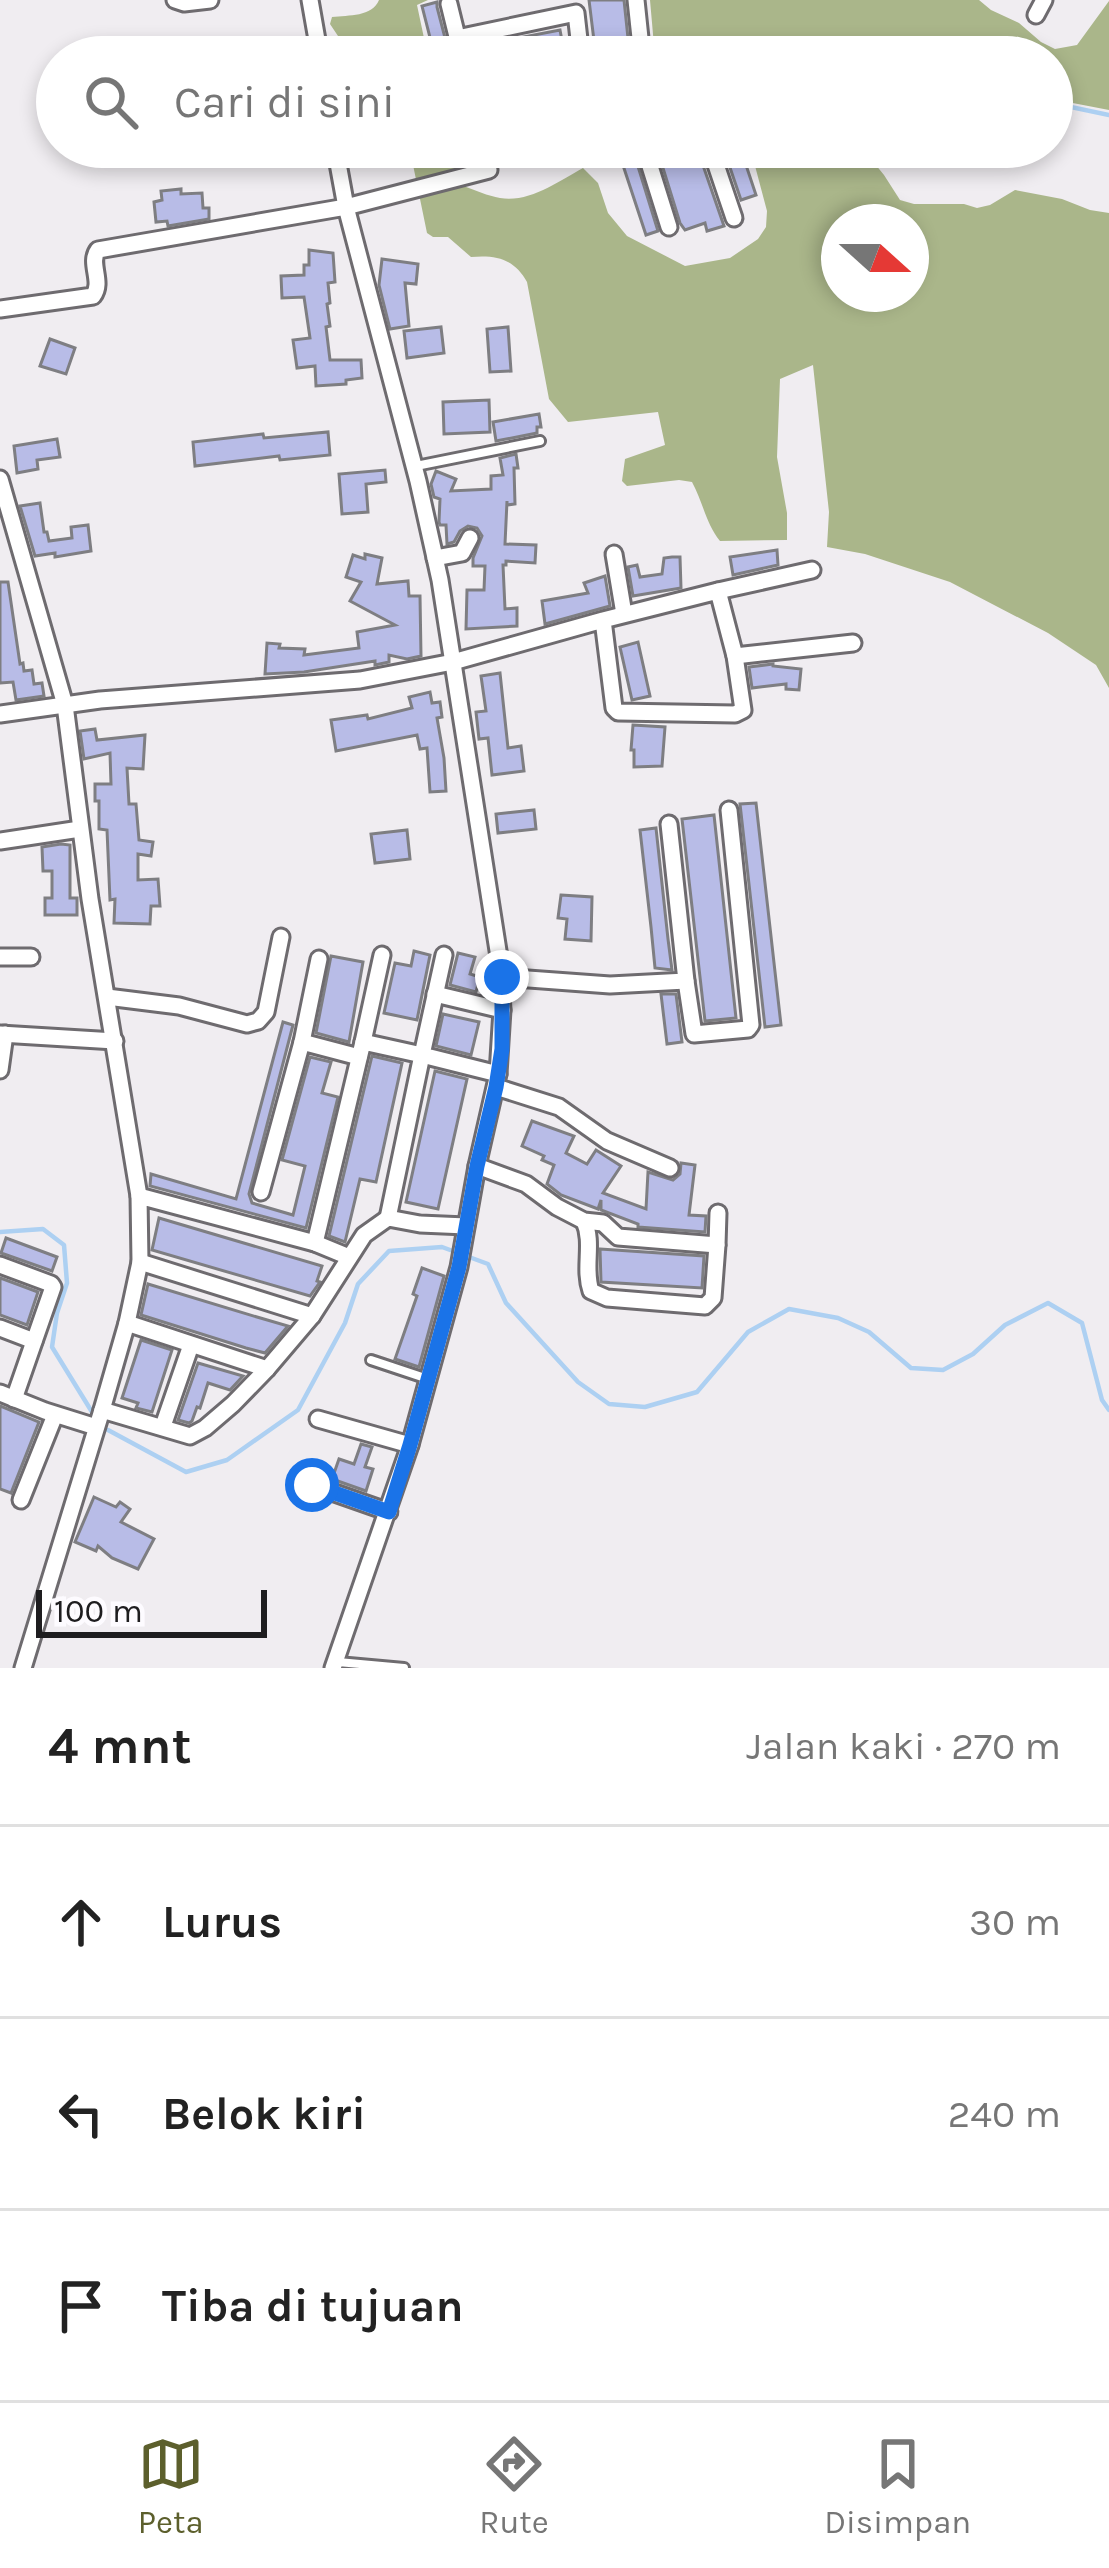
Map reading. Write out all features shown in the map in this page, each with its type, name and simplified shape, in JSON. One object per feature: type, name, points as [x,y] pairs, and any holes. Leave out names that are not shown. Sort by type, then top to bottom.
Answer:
[{"type":"street","points":[[175,0],[184,4],[210,0]]},
{"type":"street","points":[[310,0],[316,36]]},
{"type":"street","points":[[636,0],[640,36]]},
{"type":"street","points":[[448,4],[456,36]]},
{"type":"street","points":[[465,36],[576,7]]},
{"type":"street","points":[[335,1665],[410,1445],[459,1267],[497,1080],[502,1010],[502,977],[435,558],[339,168]]},
{"type":"street","points":[[0,309],[93,296],[98,286],[94,257],[98,250],[346,207],[488,168]]},
{"type":"street","points":[[651,168],[669,227]]},
{"type":"street","points":[[717,168],[734,218]]},
{"type":"street","points":[[0,478],[64,705],[140,1196],[140,1262],[127,1323],[23,1668]]},
{"type":"street","points":[[435,558],[462,553],[470,538]]},
{"type":"street","points":[[614,554],[624,614]]},
{"type":"street","points":[[0,714],[360,680],[452,662],[624,614],[812,570]]},
{"type":"street","points":[[603,620],[618,712],[739,712],[743,706],[735,656],[718,591]]},
{"type":"street","points":[[735,656],[853,644]]},
{"type":"street","points":[[669,824],[694,1034],[748,1029],[729,810]]},
{"type":"street","points":[[0,841],[80,829]]},
{"type":"street","points":[[107,997],[179,1006],[247,1024],[258,1022],[266,1012],[281,938]]},
{"type":"street","points":[[102,1410],[190,1436],[205,1428],[267,1369],[312,1316],[364,1235],[388,1218],[444,955]]},
{"type":"street","points":[[315,1244],[382,956]]},
{"type":"street","points":[[0,957],[32,957]]},
{"type":"street","points":[[261,1192],[319,959]]},
{"type":"street","points":[[502,977],[610,986],[686,981]]},
{"type":"street","points":[[435,994],[502,1010]]},
{"type":"street","points":[[0,1070],[2,1034],[115,1041]]},
{"type":"street","points":[[302,1042],[422,1055],[497,1080],[559,1107],[607,1141],[670,1168]]},
{"type":"street","points":[[477,1166],[526,1184],[596,1236],[716,1245]]},
{"type":"street","points":[[140,1196],[349,1257]]},
{"type":"street","points":[[586,1225],[592,1291],[607,1298],[705,1306],[713,1298],[718,1213]]},
{"type":"street","points":[[388,1218],[465,1234]]},
{"type":"street","points":[[140,1262],[312,1316]]},
{"type":"street","points":[[0,1265],[52,1286],[34,1341],[4,1395],[96,1427]]},
{"type":"street","points":[[127,1323],[267,1369]]},
{"type":"street","points":[[0,1328],[34,1341]]},
{"type":"street","points":[[163,1426],[191,1346]]},
{"type":"street","points":[[21,1500],[55,1414]]},
{"type":"street","points":[[318,1419],[410,1445]]},
{"type":"street","points":[[312,1485],[389,1512]]},
{"type":"lane","points":[[414,466],[540,441]]},
{"type":"lane","points":[[371,1360],[429,1379]]},
{"type":"lane","points":[[335,1665],[404,1668]]},
{"type":"green space","points":[[379,0],[428,0],[417,5],[424,36],[338,36],[330,24],[332,17],[376,6]]},
{"type":"green space","points":[[650,0],[979,0],[1034,36],[653,36]]},
{"type":"green space","points":[[1109,1],[1109,110],[1073,103],[1073,46]]},
{"type":"green space","points":[[414,168],[457,168],[463,186],[511,199],[544,190],[583,168],[598,183],[608,213],[627,236],[685,266],[730,258],[758,239],[766,227],[767,211],[756,168],[878,168],[900,200],[914,204],[821,204],[821,312],[929,312],[929,204],[977,208],[1015,190],[1109,213],[1109,688],[1096,665],[1048,633],[950,582],[865,554],[827,547],[829,512],[813,365],[780,379],[777,457],[787,540],[720,541],[692,482],[627,486],[622,481],[625,459],[665,445],[658,412],[568,422],[549,399],[522,274],[496,258],[471,257],[448,237],[427,233]]},
{"type":"building","points":[[589,0],[624,0],[628,36],[593,36]]},
{"type":"building","points":[[437,2],[445,36],[430,36],[422,6]]},
{"type":"building","points":[[560,30],[561,36],[529,36]]},
{"type":"building","points":[[624,168],[638,168],[658,231],[646,235]]},
{"type":"building","points":[[663,168],[704,168],[724,226],[707,231],[705,223],[685,230]]},
{"type":"building","points":[[730,168],[747,168],[756,195],[741,200]]},
{"type":"building","points":[[181,189],[181,194],[202,193],[209,219],[168,226],[167,221],[156,222],[154,202],[162,200],[161,191]]},
{"type":"building","points":[[309,250],[333,253],[335,282],[328,283],[330,326],[326,327],[330,360],[361,360],[362,378],[346,380],[346,384],[316,386],[315,366],[297,368],[293,340],[310,338],[304,297],[282,298],[281,276],[304,275]]},
{"type":"building","points":[[382,259],[418,264],[416,284],[405,283],[409,326],[390,329],[379,285]]},
{"type":"building","points":[[441,327],[444,353],[407,358],[404,331]]},
{"type":"building","points":[[508,327],[511,371],[490,372],[487,329]]},
{"type":"building","points":[[50,339],[75,348],[66,374],[40,366]]},
{"type":"building","points":[[489,400],[490,432],[444,434],[443,402]]},
{"type":"building","points":[[539,414],[537,433],[496,441],[493,422]]},
{"type":"building","points":[[328,432],[330,455],[195,466],[193,442]]},
{"type":"building","points":[[57,439],[60,457],[37,460],[38,469],[17,473],[14,446]]},
{"type":"building","points":[[516,454],[515,504],[507,505],[507,501],[505,544],[536,545],[535,563],[506,561],[503,565],[505,609],[517,608],[517,626],[466,629],[467,590],[484,590],[485,566],[473,566],[482,536],[477,528],[468,526],[447,544],[446,525],[439,522],[440,499],[434,497],[431,484],[436,471],[456,479],[451,491],[491,489],[491,476],[503,475],[500,458]]},
{"type":"building","points":[[385,470],[386,482],[366,484],[368,512],[342,514],[339,474]]},
{"type":"building","points":[[40,503],[49,541],[72,538],[71,527],[88,525],[91,551],[35,556],[20,506]]},
{"type":"building","points":[[777,550],[778,565],[733,575],[730,557]]},
{"type":"building","points":[[365,554],[382,558],[377,584],[408,581],[409,596],[420,596],[421,656],[389,655],[389,662],[375,665],[375,661],[265,674],[267,643],[305,649],[304,655],[359,648],[357,632],[395,625],[350,601],[361,582],[346,577],[353,555],[365,559]]},
{"type":"building","points":[[680,557],[681,588],[633,596],[628,567],[637,565],[640,577],[662,574],[664,558]]},
{"type":"building","points":[[605,576],[610,606],[545,624],[542,601],[588,593],[584,583]]},
{"type":"building","points":[[0,582],[8,582],[20,664],[24,671],[32,670],[34,684],[42,683],[44,696],[16,700],[13,682],[0,683]]},
{"type":"building","points":[[638,642],[650,696],[632,700],[620,647]]},
{"type":"building","points":[[773,664],[801,669],[799,690],[786,689],[786,684],[752,688],[749,667]]},
{"type":"building","points":[[500,673],[508,748],[521,746],[524,771],[492,775],[488,738],[479,739],[476,712],[486,711],[481,676]]},
{"type":"building","points":[[430,692],[432,703],[440,702],[442,717],[437,718],[446,791],[430,792],[427,748],[420,749],[417,735],[336,751],[331,720],[367,715],[368,719],[412,708],[409,697]]},
{"type":"building","points":[[633,725],[665,727],[662,766],[634,767]]},
{"type":"building","points":[[95,729],[97,740],[145,735],[143,769],[127,768],[129,804],[136,804],[139,840],[153,842],[151,856],[138,854],[138,880],[158,879],[160,906],[151,906],[150,924],[114,923],[107,830],[99,829],[99,801],[95,801],[95,784],[111,784],[110,753],[84,759],[80,731]]},
{"type":"building","points":[[756,803],[781,1025],[765,1027],[740,804]]},
{"type":"building","points":[[534,810],[536,829],[498,833],[496,814]]},
{"type":"building","points":[[714,815],[736,1018],[705,1021],[682,819]]},
{"type":"building","points":[[656,828],[672,970],[655,968],[640,830]]},
{"type":"building","points":[[407,830],[410,859],[375,863],[371,834]]},
{"type":"building","points":[[70,845],[70,898],[77,898],[77,915],[45,915],[45,898],[52,898],[52,871],[43,871],[42,847]]},
{"type":"building","points":[[561,895],[592,897],[591,941],[565,939],[567,919],[558,918]]},
{"type":"building","points":[[414,951],[430,955],[417,1020],[384,1013],[395,963],[411,966]]},
{"type":"building","points":[[458,953],[475,957],[470,974],[480,977],[476,992],[450,985]]},
{"type":"building","points":[[331,956],[363,962],[349,1042],[316,1033]]},
{"type":"building","points":[[661,994],[676,994],[682,1042],[667,1044]]},
{"type":"building","points":[[443,1014],[479,1022],[471,1055],[436,1046]]},
{"type":"building","points":[[283,1022],[293,1025],[249,1194],[252,1203],[293,1215],[305,1166],[282,1160],[310,1057],[331,1062],[322,1093],[338,1097],[306,1228],[150,1186],[151,1174],[236,1199]]},
{"type":"building","points":[[372,1056],[402,1063],[376,1182],[360,1179],[345,1242],[329,1236]]},
{"type":"building","points":[[435,1071],[467,1079],[438,1209],[406,1202]]},
{"type":"building","points":[[532,1121],[574,1136],[566,1153],[587,1164],[596,1150],[621,1166],[603,1193],[646,1209],[648,1172],[673,1180],[680,1174],[681,1163],[695,1165],[689,1215],[706,1216],[705,1232],[638,1227],[601,1210],[601,1200],[598,1209],[561,1195],[547,1184],[554,1165],[522,1146]]},
{"type":"building","points":[[159,1218],[322,1266],[320,1282],[310,1296],[152,1250]]},
{"type":"building","points":[[6,1238],[57,1257],[52,1271],[1,1253]]},
{"type":"building","points":[[600,1249],[704,1256],[702,1288],[601,1282]]},
{"type":"building","points":[[422,1268],[444,1276],[419,1367],[395,1359]]},
{"type":"building","points":[[0,1278],[38,1292],[27,1325],[0,1315]]},
{"type":"building","points":[[148,1284],[288,1326],[265,1353],[246,1348],[141,1315]]},
{"type":"building","points":[[141,1340],[172,1350],[152,1412],[122,1398]]},
{"type":"building","points":[[198,1363],[243,1376],[230,1390],[208,1383],[189,1423],[178,1420]]},
{"type":"building","points":[[0,1406],[39,1422],[11,1493],[0,1489]]},
{"type":"building","points":[[361,1444],[372,1447],[365,1467],[373,1469],[366,1491],[332,1479],[339,1459],[354,1464]]},
{"type":"building","points":[[94,1497],[130,1509],[121,1522],[154,1539],[138,1569],[98,1546],[96,1551],[75,1542]]},
{"type":"waterway","points":[[1073,107],[1109,115]]},
{"type":"waterway","points":[[0,1232],[43,1229],[64,1245],[67,1283],[52,1347],[92,1412]]},
{"type":"waterway","points":[[108,1430],[186,1472],[227,1460],[298,1410],[345,1323],[358,1284],[389,1251],[442,1247],[488,1264],[506,1303],[578,1382],[609,1404],[645,1407],[697,1392],[748,1332],[789,1309],[838,1318],[869,1332],[911,1368],[943,1370],[973,1354],[1005,1325],[1048,1303],[1082,1323],[1102,1400],[1109,1410]]},
{"type":"route","points":[[312,1485],[389,1512],[459,1267],[502,1049],[502,977]]}]
